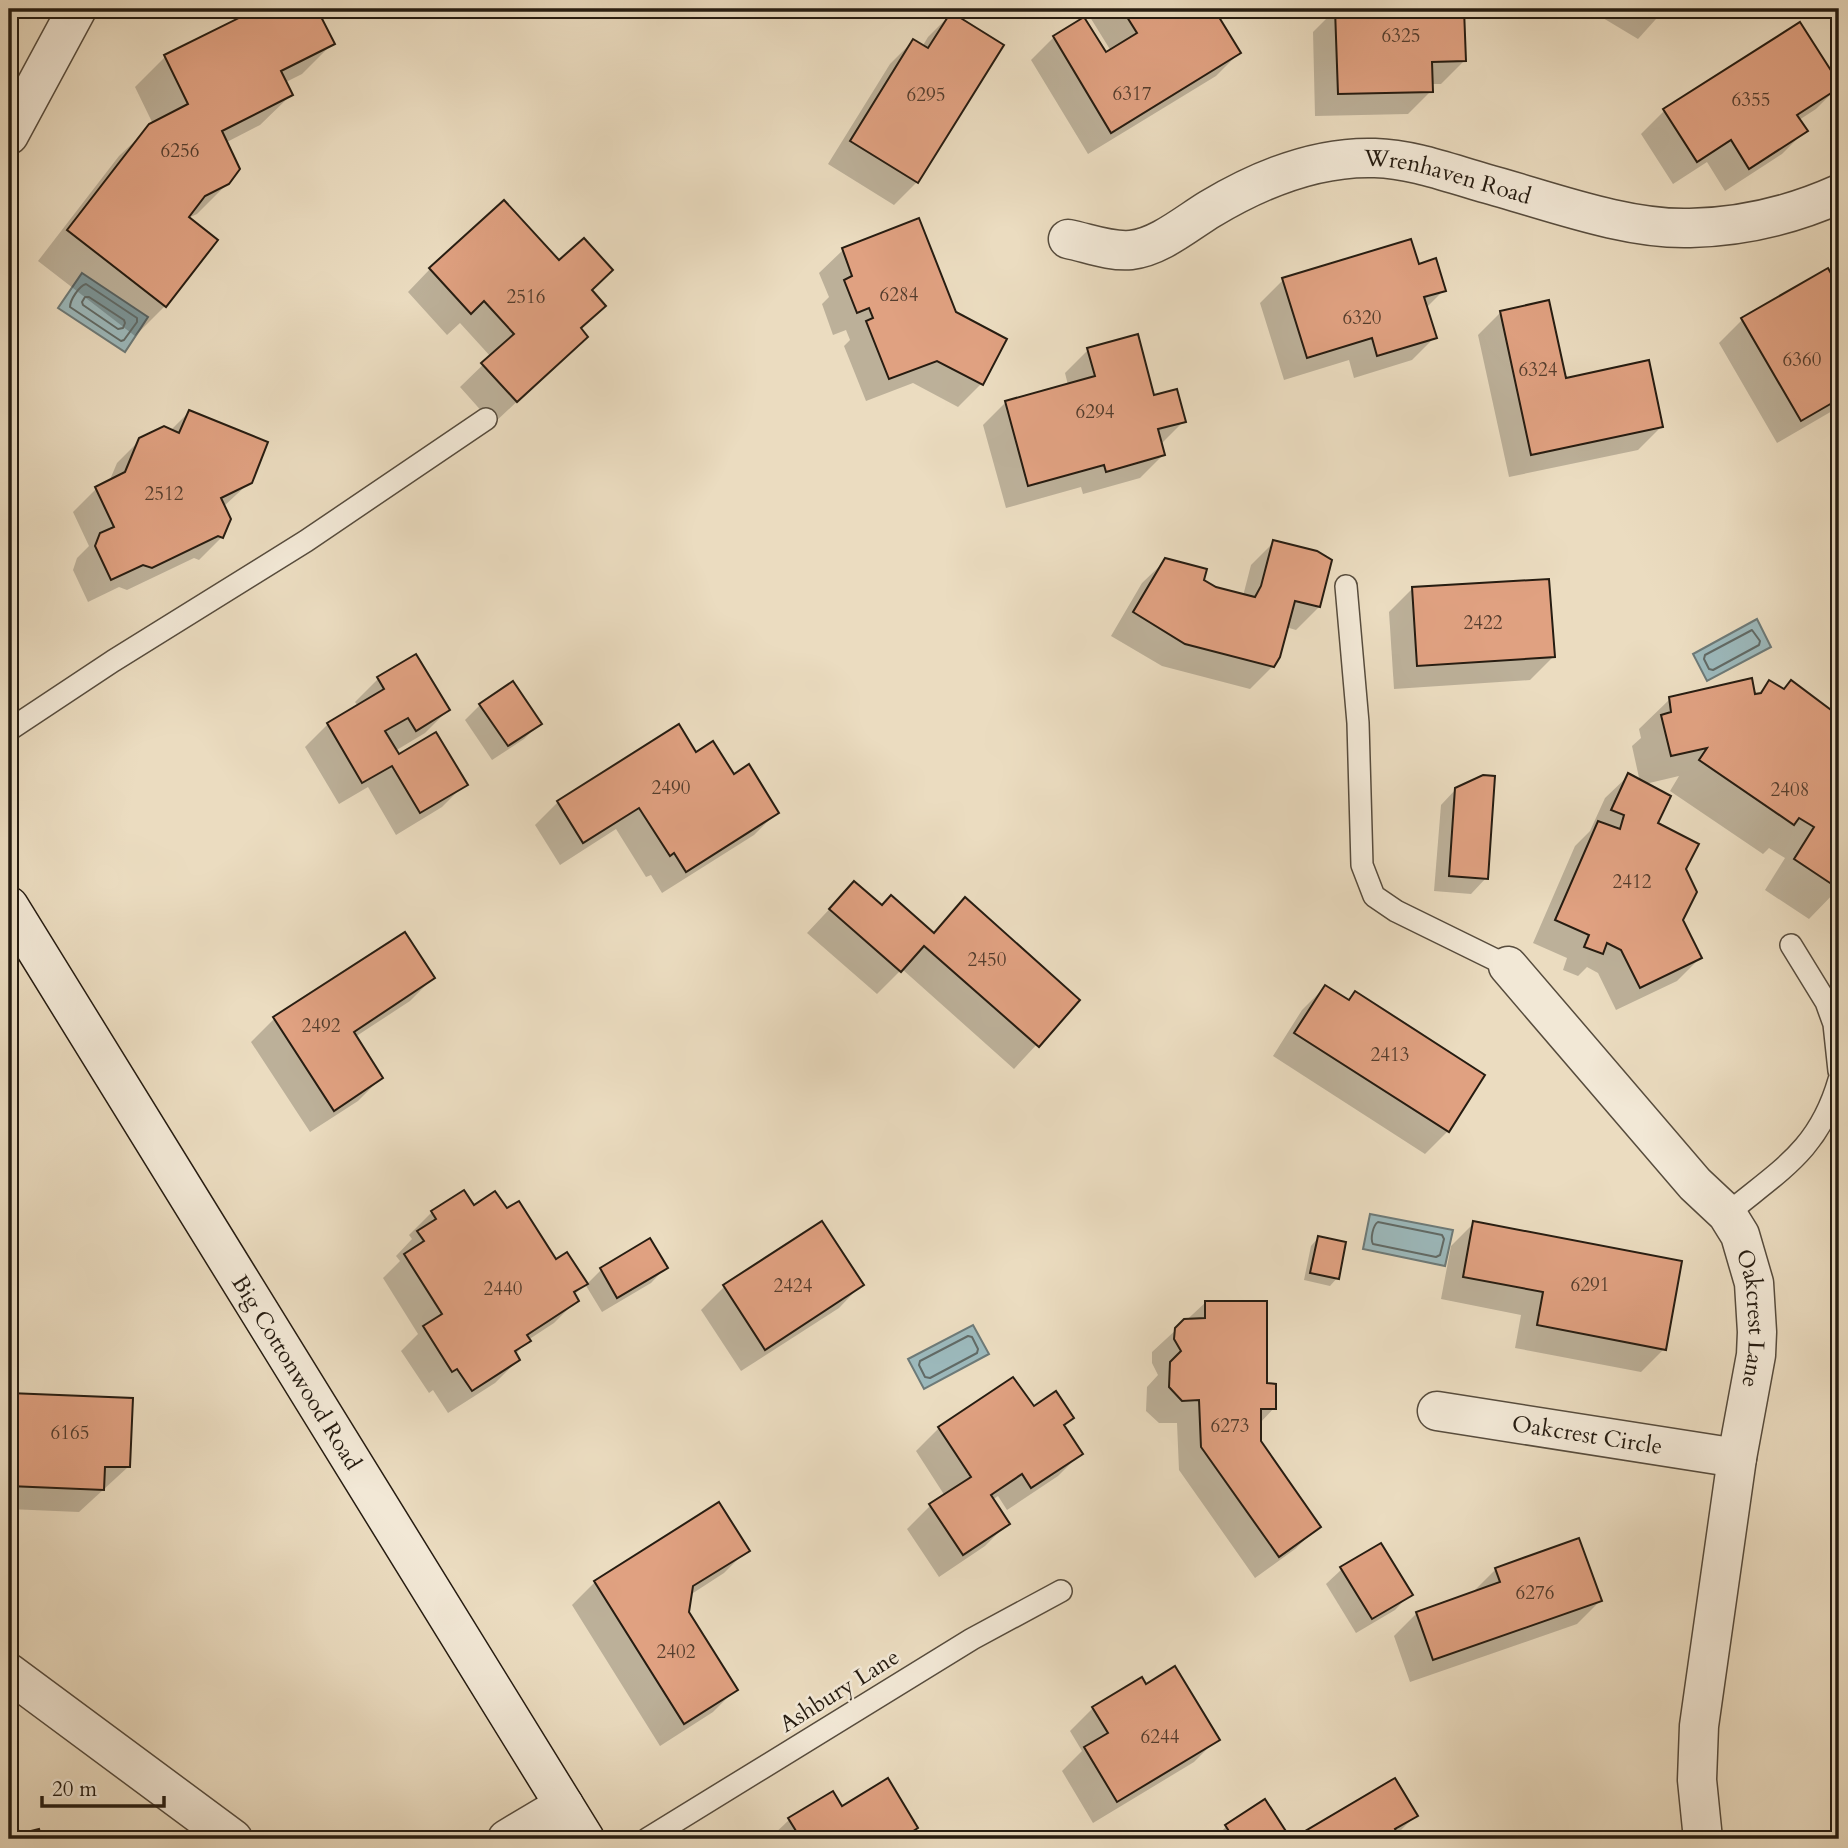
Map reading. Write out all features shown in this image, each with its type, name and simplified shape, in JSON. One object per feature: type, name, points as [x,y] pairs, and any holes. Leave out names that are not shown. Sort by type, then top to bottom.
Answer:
[{"type":"street","points":[[9,135],[76,9]]},
{"type":"street","name":"Wrenhaven Road","points":[[1068,239],[1119,250],[1134,249],[1161,239],[1253,184],[1299,168],[1354,158],[1393,159],[1622,221],[1689,229],[1757,221],[1787,214],[1839,194]]},
{"type":"street","name":"Big Cottonwood Road","points":[[9,906],[585,1839]]},
{"type":"street","name":"Oakcrest Lane","points":[[1507,966],[1695,1184],[1727,1214],[1740,1235],[1749,1259],[1756,1306],[1756,1355],[1737,1458],[1699,1726],[1697,1780],[1703,1839]]},
{"type":"street","name":"Oakcrest Circle","points":[[1437,1411],[1737,1458]]},
{"type":"street","points":[[9,1673],[233,1839]]},
{"type":"street","points":[[508,1839],[564,1805]]},
{"type":"lane","points":[[9,730],[113,661],[306,541],[486,419]]},
{"type":"lane","points":[[1346,586],[1358,723],[1362,865],[1374,896],[1396,911],[1507,966]]},
{"type":"lane","points":[[1791,944],[1826,1002],[1834,1024],[1839,1071]]},
{"type":"lane","points":[[1727,1214],[1809,1145],[1826,1118],[1839,1080]]},
{"type":"lane","name":"Ashbury Lane","points":[[647,1839],[972,1639],[1061,1591]]},
{"type":"water","points":[[82,273],[148,317],[125,352],[58,308]]},
{"type":"water","points":[[1757,619],[1771,647],[1707,681],[1693,654]]},
{"type":"water","points":[[1370,1214],[1453,1230],[1445,1266],[1363,1249]]},
{"type":"water","points":[[973,1325],[989,1354],[924,1389],[908,1359]]},
{"type":"building","points":[[257,9],[317,9],[335,44],[281,71],[293,95],[222,131],[240,169],[229,184],[205,196],[189,217],[218,240],[166,307],[67,230],[149,124],[188,104],[164,55]]},
{"type":"building","points":[[1122,9],[1166,9],[1169,14],[1178,9],[1214,9],[1241,53],[1111,133],[1053,36],[1084,17],[1106,52],[1137,33]]},
{"type":"building","points":[[1335,9],[1464,9],[1466,61],[1432,62],[1433,92],[1338,94]]},
{"type":"building","points":[[951,12],[1004,45],[918,183],[850,141],[913,39],[928,48]]},
{"type":"building","points":[[1800,22],[1839,83],[1839,88],[1797,115],[1808,131],[1749,169],[1731,140],[1697,162],[1663,109]]},
{"type":"building","points":[[504,200],[559,260],[584,238],[613,270],[592,290],[606,306],[581,328],[588,337],[517,402],[481,363],[514,334],[484,301],[471,314],[429,268]]},
{"type":"building","points":[[919,218],[956,312],[1007,339],[983,385],[937,361],[889,379],[866,321],[873,318],[869,308],[857,313],[844,280],[852,276],[842,248]]},
{"type":"building","points":[[1411,239],[1419,264],[1436,258],[1446,291],[1424,297],[1437,338],[1377,356],[1372,338],[1307,358],[1282,278]]},
{"type":"building","points":[[1828,268],[1833,277],[1839,274],[1839,399],[1801,421],[1741,318]]},
{"type":"building","points":[[1549,300],[1566,378],[1649,360],[1663,427],[1531,455],[1500,311]]},
{"type":"building","points":[[1138,334],[1154,395],[1177,389],[1186,422],[1158,429],[1165,455],[1106,472],[1104,465],[1028,486],[1005,401],[1095,376],[1087,348]]},
{"type":"building","points":[[189,410],[268,442],[252,483],[221,498],[231,519],[223,538],[218,536],[152,568],[143,565],[111,580],[95,546],[100,533],[114,527],[95,487],[125,472],[139,438],[164,426],[179,433]]},
{"type":"building","points":[[1273,540],[1317,551],[1332,560],[1320,607],[1295,601],[1280,657],[1274,667],[1185,644],[1133,612],[1165,558],[1207,569],[1204,580],[1216,587],[1255,597],[1261,586]]},
{"type":"building","points":[[1549,579],[1555,657],[1417,666],[1412,587]]},
{"type":"building","points":[[416,654],[450,710],[416,731],[408,718],[385,731],[399,754],[436,732],[468,785],[420,813],[392,766],[362,783],[327,723],[384,689],[377,677]]},
{"type":"building","points":[[1752,678],[1755,694],[1761,693],[1769,680],[1784,689],[1791,680],[1839,716],[1839,889],[1794,859],[1814,827],[1799,818],[1794,825],[1699,760],[1707,748],[1671,756],[1661,715],[1671,712],[1669,697]]},
{"type":"building","points":[[513,681],[542,724],[508,746],[479,704]]},
{"type":"building","points":[[679,724],[696,752],[713,741],[734,774],[749,764],[779,813],[686,872],[674,853],[670,856],[639,808],[583,843],[557,801]]},
{"type":"building","points":[[1628,773],[1671,796],[1658,823],[1699,844],[1686,869],[1697,892],[1683,920],[1702,958],[1640,988],[1621,950],[1607,943],[1603,954],[1584,947],[1589,935],[1555,920],[1598,821],[1620,829],[1624,815],[1611,810]]},
{"type":"building","points":[[1483,775],[1495,776],[1488,879],[1449,876],[1455,788]]},
{"type":"building","points":[[854,881],[882,905],[891,895],[934,933],[965,897],[1080,1000],[1039,1047],[924,946],[901,972],[829,909]]},
{"type":"building","points":[[405,932],[435,978],[354,1032],[383,1078],[334,1111],[273,1017]]},
{"type":"building","points":[[1325,985],[1349,1000],[1355,991],[1485,1075],[1449,1132],[1294,1033]]},
{"type":"building","points":[[464,1190],[474,1205],[495,1191],[507,1208],[519,1201],[556,1259],[567,1252],[588,1284],[574,1292],[579,1301],[527,1335],[531,1341],[515,1351],[520,1360],[472,1391],[457,1369],[452,1372],[423,1326],[442,1314],[404,1254],[424,1241],[417,1231],[436,1219],[431,1211]]},
{"type":"building","points":[[822,1221],[864,1285],[765,1350],[723,1285]]},
{"type":"building","points":[[1473,1221],[1682,1261],[1666,1350],[1537,1325],[1543,1292],[1463,1277]]},
{"type":"building","points":[[1318,1236],[1346,1242],[1339,1279],[1310,1273]]},
{"type":"building","points":[[650,1238],[668,1268],[617,1298],[600,1268]]},
{"type":"building","points":[[1205,1301],[1267,1301],[1267,1383],[1276,1384],[1276,1409],[1261,1409],[1261,1441],[1321,1527],[1279,1557],[1201,1447],[1199,1400],[1182,1401],[1169,1387],[1170,1362],[1181,1351],[1174,1339],[1175,1328],[1184,1319],[1205,1318]]},
{"type":"building","points":[[1013,1377],[1034,1406],[1056,1391],[1074,1418],[1064,1425],[1083,1454],[1031,1488],[1022,1474],[991,1495],[1010,1524],[963,1555],[929,1504],[971,1477],[938,1427]]},
{"type":"building","points":[[9,1393],[133,1398],[130,1467],[105,1467],[104,1490],[9,1486]]},
{"type":"building","points":[[719,1502],[750,1551],[693,1586],[689,1612],[738,1690],[684,1724],[594,1581]]},
{"type":"building","points":[[1579,1538],[1602,1601],[1433,1660],[1416,1612],[1500,1582],[1495,1568]]},
{"type":"building","points":[[1381,1543],[1413,1595],[1372,1619],[1340,1567]]},
{"type":"building","points":[[1175,1666],[1220,1740],[1117,1802],[1084,1747],[1108,1733],[1092,1707],[1142,1677],[1146,1684]]},
{"type":"building","points":[[888,1778],[918,1828],[900,1839],[801,1839],[788,1818],[833,1791],[842,1806]]},
{"type":"building","points":[[1395,1778],[1418,1816],[1395,1829],[1400,1839],[1305,1839],[1302,1833]]},
{"type":"building","points":[[1265,1799],[1289,1836],[1284,1839],[1234,1839],[1225,1825]]},
{"type":"building","points":[[9,1805],[13,1806],[19,1834],[39,1829],[42,1839],[9,1839]]}]
